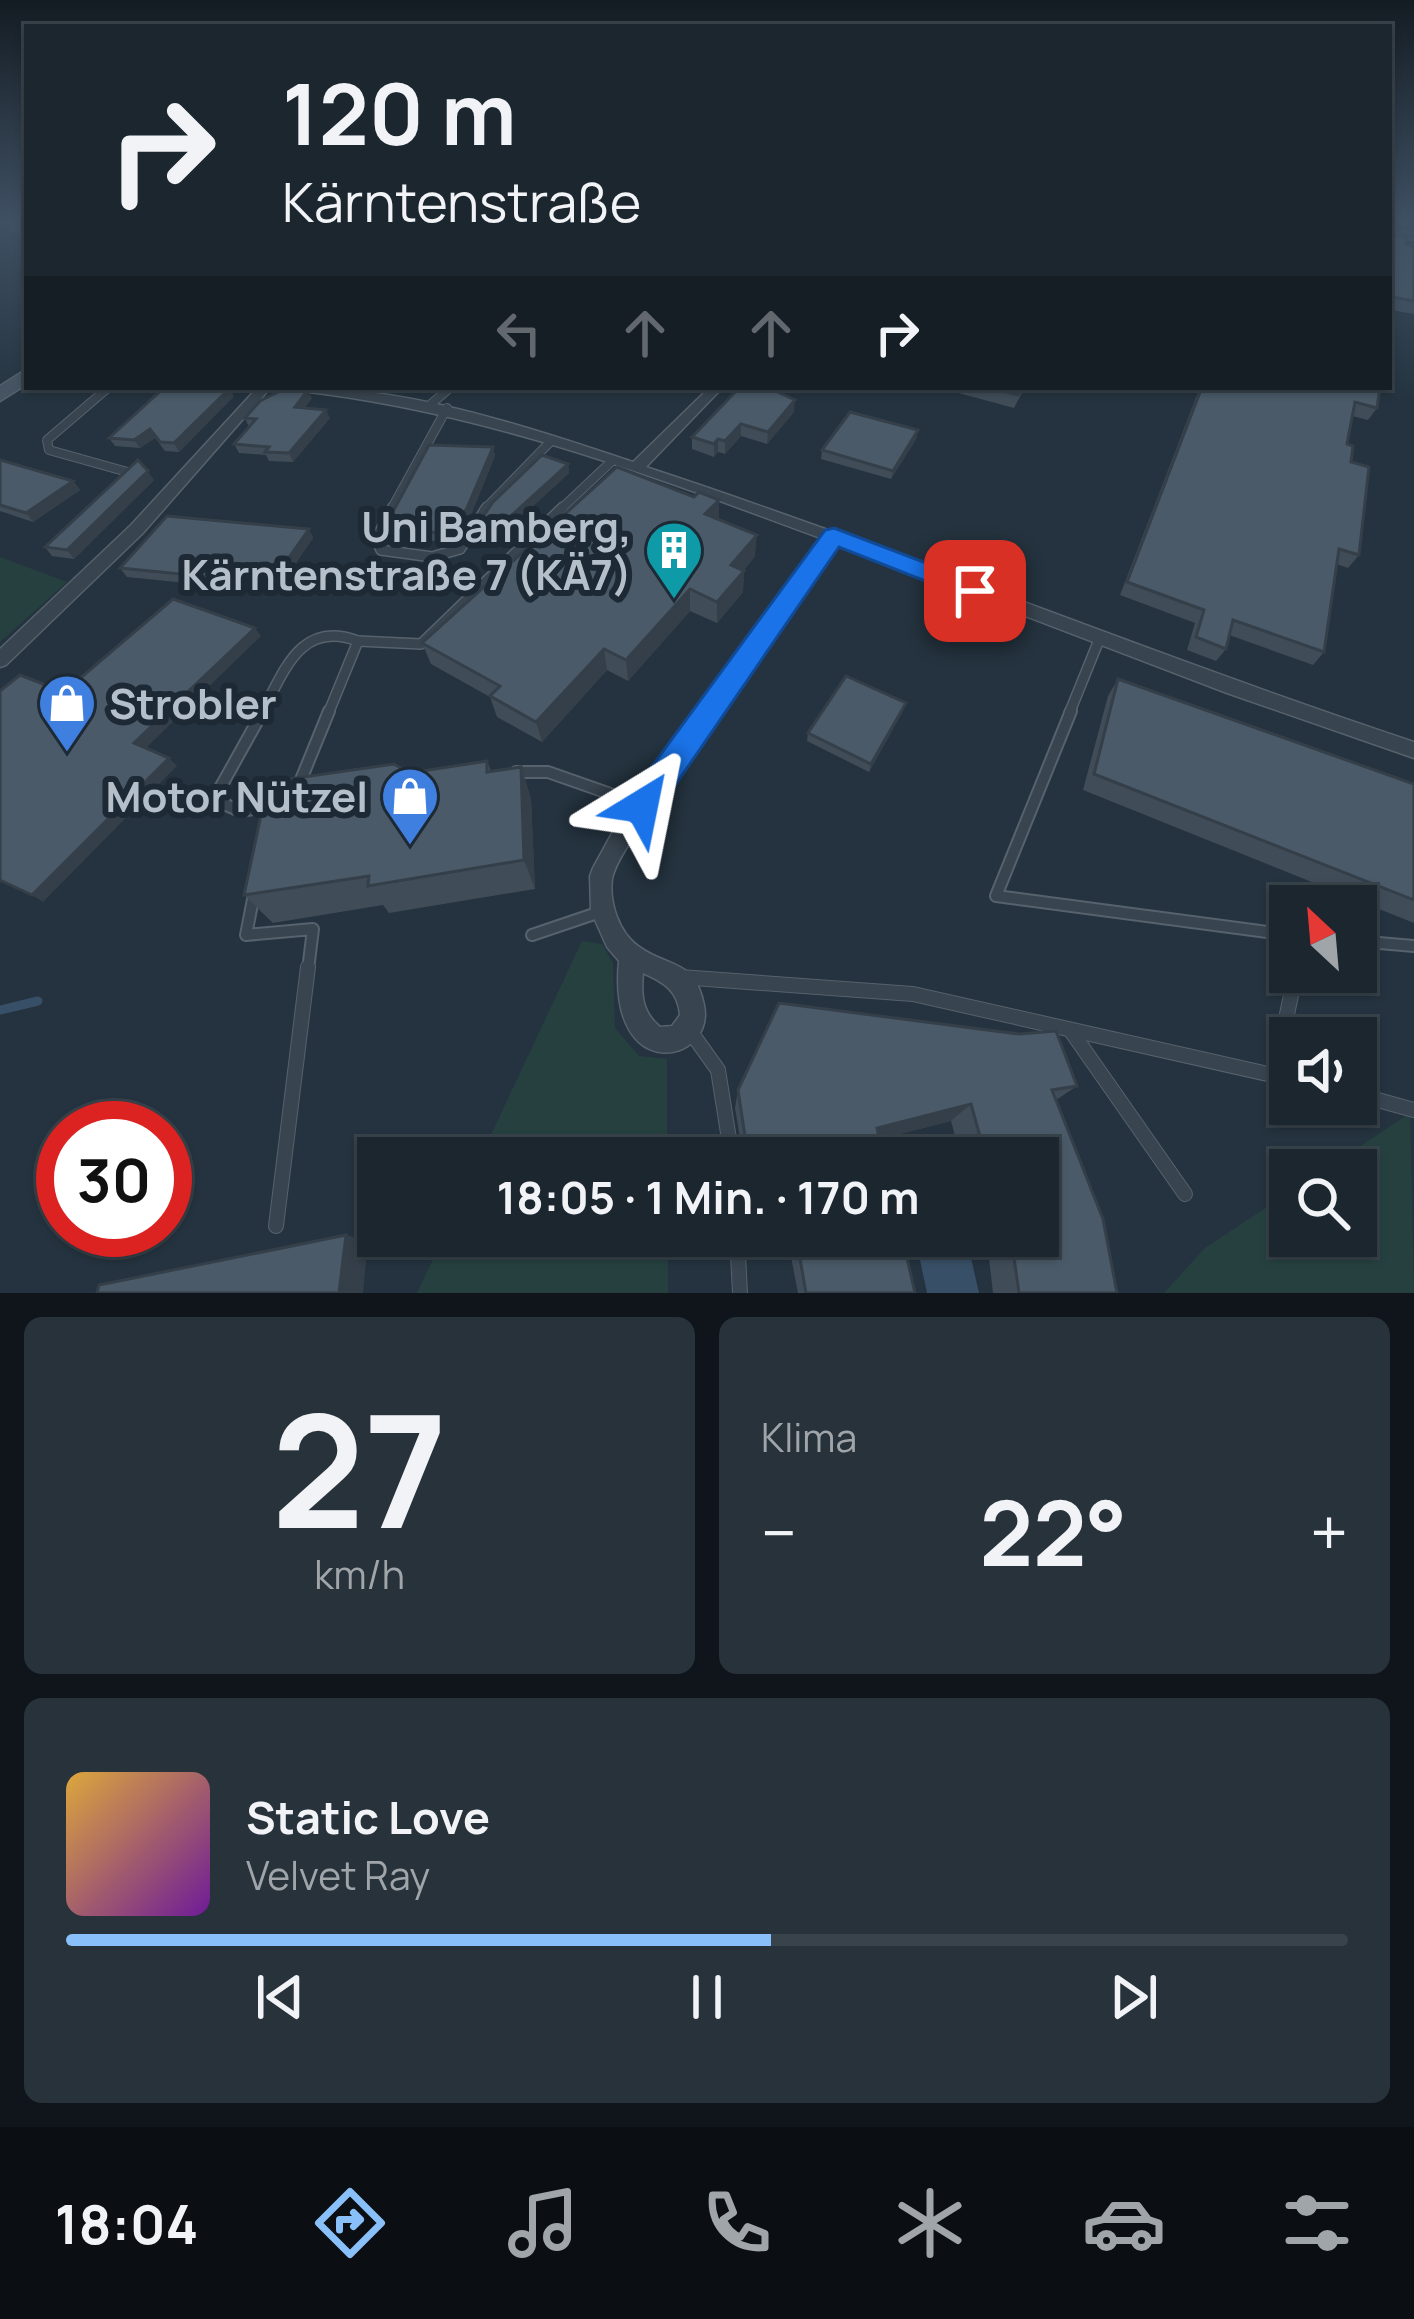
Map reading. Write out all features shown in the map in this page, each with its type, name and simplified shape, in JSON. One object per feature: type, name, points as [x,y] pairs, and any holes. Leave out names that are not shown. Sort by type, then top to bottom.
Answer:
[{"type":"street","points":[[0,660],[137,529],[263,390]]},
{"type":"street","points":[[322,390],[439,406],[613,460],[834,536],[1099,640],[1414,750]]},
{"type":"street","points":[[636,468],[714,390]]},
{"type":"street","points":[[632,957],[628,998],[633,1018],[656,1040],[679,1039],[694,1010],[680,977],[632,957],[615,939],[603,911],[601,876],[642,806],[834,536]]},
{"type":"lane","points":[[105,390],[47,440],[49,451],[131,473]]},
{"type":"lane","points":[[449,390],[376,539],[381,550],[450,556],[468,542],[480,514],[552,440]]},
{"type":"lane","points":[[358,641],[292,802],[240,811],[226,805],[219,790],[305,639],[314,636],[421,644],[613,460]]},
{"type":"lane","points":[[1099,640],[996,896],[1269,932]]},
{"type":"lane","points":[[491,775],[548,772],[642,806]]},
{"type":"lane","points":[[267,828],[271,806]]},
{"type":"lane","points":[[258,870],[246,935],[313,929],[276,1226]]},
{"type":"lane","points":[[532,935],[603,911]]},
{"type":"lane","points":[[1377,943],[1414,946]]},
{"type":"lane","points":[[680,977],[913,994],[1269,1074]]},
{"type":"lane","points":[[688,1028],[708,1042],[727,1102],[730,1137]]},
{"type":"lane","points":[[1071,1030],[1185,1194]]},
{"type":"lane","points":[[1377,1100],[1414,1110]]},
{"type":"lane","points":[[737,1257],[740,1293]]},
{"type":"green space","points":[[0,557],[67,582],[0,642]]},
{"type":"green space","points":[[582,941],[602,944],[613,963],[615,1028],[639,1056],[667,1059],[667,1137],[490,1137]]},
{"type":"green space","points":[[1410,1113],[1414,1293],[1164,1293],[1205,1248],[1269,1206],[1269,1257],[1377,1257],[1377,1149],[1356,1149]]},
{"type":"green space","points":[[434,1257],[668,1257],[668,1293],[417,1293]]},
{"type":"water","points":[[919,1257],[971,1257],[979,1293],[927,1293]]},
{"type":"building","points":[[1392,281],[1414,281],[1414,301],[1392,297]]},
{"type":"building","points":[[162,390],[228,390],[174,443],[160,442],[150,429],[134,440],[109,438]]},
{"type":"building","points":[[282,390],[308,390],[295,407],[326,410],[289,453],[234,444],[256,419],[245,418],[260,401]]},
{"type":"building","points":[[737,390],[773,390],[795,400],[768,432],[741,424],[725,441],[718,439],[714,444],[692,437]]},
{"type":"building","points":[[1201,390],[1380,390],[1377,408],[1355,402],[1347,444],[1353,446],[1351,462],[1369,467],[1359,555],[1339,549],[1324,652],[1233,620],[1226,649],[1196,637],[1204,610],[1127,582]]},
{"type":"building","points":[[850,412],[918,430],[893,471],[822,450]]},
{"type":"building","points":[[429,445],[493,447],[451,533],[383,530]]},
{"type":"building","points":[[542,455],[568,464],[501,525],[482,518],[493,502]]},
{"type":"building","points":[[0,460],[73,481],[26,513],[0,505]]},
{"type":"building","points":[[138,460],[148,471],[67,550],[45,547]]},
{"type":"building","points":[[617,467],[694,497],[699,492],[719,500],[705,514],[757,535],[731,565],[744,571],[717,602],[690,589],[626,660],[604,649],[536,722],[490,696],[500,686],[422,643]]},
{"type":"building","points":[[167,516],[309,529],[271,583],[120,568]]},
{"type":"building","points":[[173,599],[255,628],[134,743],[169,758],[32,895],[0,880],[0,691],[20,675],[64,692]]},
{"type":"building","points":[[846,676],[906,703],[871,764],[808,733]]},
{"type":"building","points":[[1118,679],[1414,784],[1414,900],[1377,885],[1094,774]]},
{"type":"building","name":"Motor Nützel","points":[[487,761],[487,772],[521,767],[524,860],[368,886],[369,876],[244,895],[268,782],[394,764],[409,773]]},
{"type":"building","points":[[779,1003],[1019,1034],[1056,1031],[1077,1086],[1052,1090],[1103,1219],[1117,1293],[1019,1293],[1014,1257],[1059,1257],[1059,1137],[980,1137],[971,1104],[877,1128],[879,1137],[745,1137],[738,1090]]},
{"type":"building","points":[[346,1235],[339,1293],[97,1293],[99,1285]]},
{"type":"building","points":[[800,1257],[907,1257],[915,1293],[806,1293]]},
{"type":"waterway","points":[[0,1010],[38,1001]]},
{"type":"place","name":"Uni Bamberg, Kärntenstraße 7 (KÄ7)","points":[[674,601]]},
{"type":"place","name":"Strobler","points":[[67,754]]},
{"type":"place","name":"Motor Nützel","points":[[410,847]]},
{"type":"route","points":[[642,806],[834,536],[975,591]]}]
